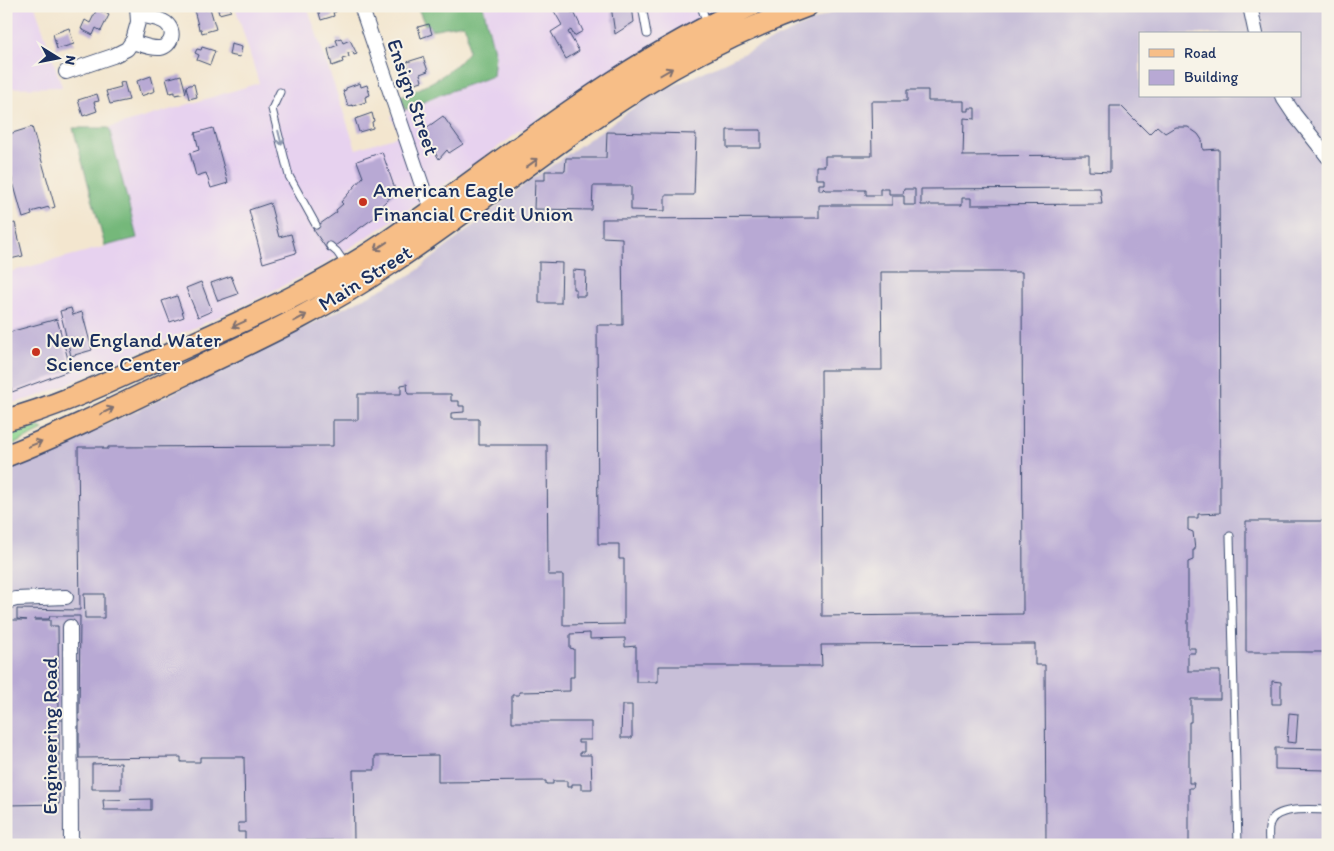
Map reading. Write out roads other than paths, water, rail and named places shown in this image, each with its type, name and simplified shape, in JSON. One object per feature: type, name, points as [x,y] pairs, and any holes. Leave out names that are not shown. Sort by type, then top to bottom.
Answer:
[{"type":"main road","name":"Main Street","points":[[6,420],[54,405],[255,317],[322,294],[391,263],[443,215],[618,78],[719,18],[750,6]]},
{"type":"main road","name":"Main Street","points":[[6,456],[63,432],[257,340],[322,294],[347,268],[443,215],[643,85],[726,40],[807,6]]},
{"type":"main road","points":[[54,405],[63,432]]},
{"type":"street","name":"Ensign Street","points":[[361,6],[425,194],[443,215]]},
{"type":"street","points":[[1250,6],[1256,32]]},
{"type":"street","points":[[66,72],[120,53],[127,48],[132,42],[138,22],[138,10],[165,23],[170,29],[172,37],[168,44],[156,48],[132,42]]},
{"type":"street","points":[[1283,98],[1328,158]]},
{"type":"street","points":[[6,602],[16,599],[66,597]]},
{"type":"street","name":"Engineering Road","points":[[70,627],[71,845]]},
{"type":"lane","points":[[642,6],[647,34]]},
{"type":"lane","points":[[701,6],[719,18]]},
{"type":"lane","points":[[280,92],[272,110],[289,176],[316,225]]},
{"type":"lane","points":[[330,246],[337,252],[347,268]]},
{"type":"lane","points":[[1230,536],[1238,845]]},
{"type":"lane","points":[[1269,845],[1268,828],[1276,814],[1283,811],[1328,810]]},
{"type":"place","name":"American Eagle Financial Credit Union","points":[[363,202]]},
{"type":"place","name":"New England Water Science Center","points":[[36,352]]}]
